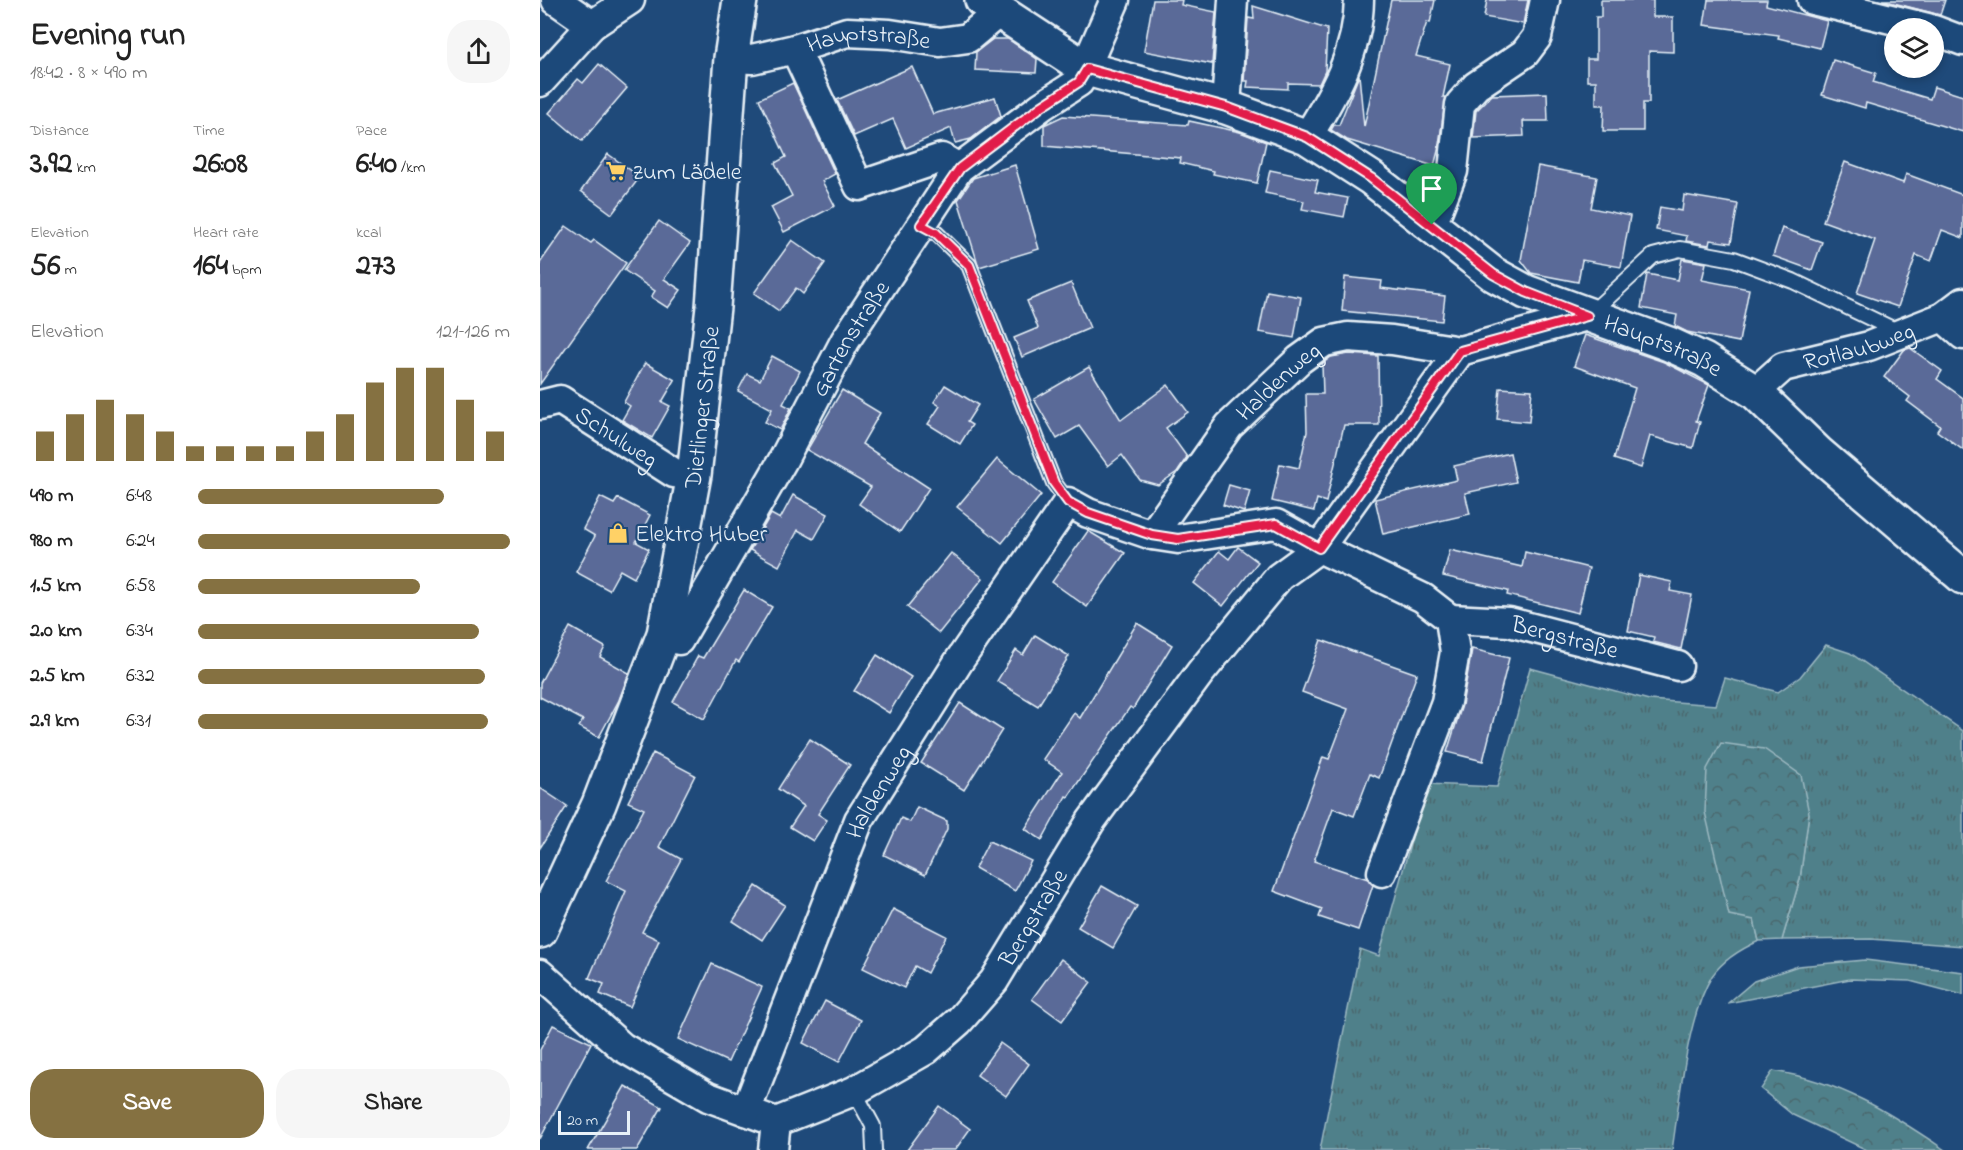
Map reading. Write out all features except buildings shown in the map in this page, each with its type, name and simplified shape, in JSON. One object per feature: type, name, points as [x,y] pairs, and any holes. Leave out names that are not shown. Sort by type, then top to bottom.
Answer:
[{"type":"street","points":[[556,0],[592,25]]},
{"type":"street","points":[[540,82],[592,25],[630,0]]},
{"type":"street","name":"Dietlinger Straße","points":[[540,931],[599,804],[664,634],[694,475],[713,307],[731,58],[740,0]]},
{"type":"street","points":[[1087,69],[1114,0]]},
{"type":"street","points":[[1226,107],[1233,0]]},
{"type":"street","points":[[1307,137],[1339,84],[1359,22],[1359,0]]},
{"type":"street","points":[[1432,225],[1453,171],[1460,104],[1476,86],[1525,53],[1537,37],[1545,0]]},
{"type":"street","points":[[1812,0],[1887,18]]},
{"type":"street","name":"Hauptstraße","points":[[731,58],[752,59],[795,50],[847,32],[890,34],[940,42],[968,38],[990,6],[1087,69],[1226,107],[1307,137],[1371,178],[1493,274],[1526,292],[1669,344],[1704,360],[1755,392],[1818,453],[1963,577]]},
{"type":"street","points":[[1944,34],[1963,41]]},
{"type":"street","points":[[795,50],[859,186],[942,158],[960,168]]},
{"type":"street","name":"Gartenstraße","points":[[664,634],[679,640],[783,460],[845,341],[960,168],[1042,106],[1079,82],[1087,69]]},
{"type":"street","points":[[1460,351],[1587,316]]},
{"type":"street","name":"Rotlaubweg","points":[[1755,392],[1783,367],[1869,346],[1903,333],[1956,318]]},
{"type":"street","name":"Haldenweg","points":[[1152,535],[1229,426],[1299,360],[1324,342],[1348,337],[1392,340],[1460,351]]},
{"type":"street","name":"Bergstraße","points":[[776,1122],[854,1091],[926,1050],[959,1021],[994,981],[1091,821],[1200,673],[1279,577],[1319,548],[1460,351]]},
{"type":"street","name":"Schulweg","points":[[540,405],[560,400],[674,473],[694,475]]},
{"type":"street","points":[[1068,502],[1088,513],[1152,535],[1178,539],[1276,524],[1319,548],[1423,598],[1450,619],[1455,652],[1446,702],[1382,872]]},
{"type":"street","name":"Haldenweg","points":[[746,1111],[859,820],[959,661],[1068,502]]},
{"type":"street","name":"Bergstraße","points":[[1450,619],[1509,622],[1678,666]]},
{"type":"street","points":[[540,974],[622,1047],[708,1097],[776,1122],[773,1150]]},
{"type":"lane","points":[[921,225],[936,233],[969,265],[1054,483],[1068,502]]},
{"type":"lane","points":[[1587,316],[1653,256],[1680,249],[1734,259],[1793,281],[1903,333]]},
{"type":"lane","points":[[854,1091],[873,1126],[874,1150]]},
{"type":"green space","points":[[1826,645],[1850,653],[1963,731],[1963,946],[1871,939],[1782,940],[1800,879],[1809,813],[1754,919],[1759,941],[1739,951],[1721,965],[1712,976],[1703,994],[1685,1060],[1672,1150],[1320,1150],[1360,949],[1379,956],[1427,784],[1497,787],[1530,668],[1649,700],[1716,705],[1725,678],[1778,692],[1800,677]]},
{"type":"green space","points":[[1721,743],[1764,749],[1801,775],[1809,813],[1800,879],[1782,940],[1759,941],[1754,920],[1729,915],[1705,812],[1707,769]]},
{"type":"green space","points":[[1865,960],[1963,972],[1963,995],[1910,981],[1850,979],[1728,1003],[1754,981],[1798,966]]},
{"type":"green space","points":[[1773,1071],[1820,1082],[1842,1090],[1884,1111],[1945,1150],[1867,1150],[1793,1115],[1761,1089]]},
{"type":"place","name":"zum Lädele","points":[[616,171]]},
{"type":"place","name":"Elektro Huber","points":[[618,533]]},
{"type":"route","points":[[1087,69],[1226,107],[1307,137],[1371,178],[1432,225],[1493,274],[1526,292],[1587,316],[1460,351],[1379,461],[1319,548],[1276,524],[1178,539],[1152,535],[1088,513],[1068,502],[1054,483],[969,265],[936,233],[921,225],[960,168],[1042,106],[1079,82],[1087,69]]}]
